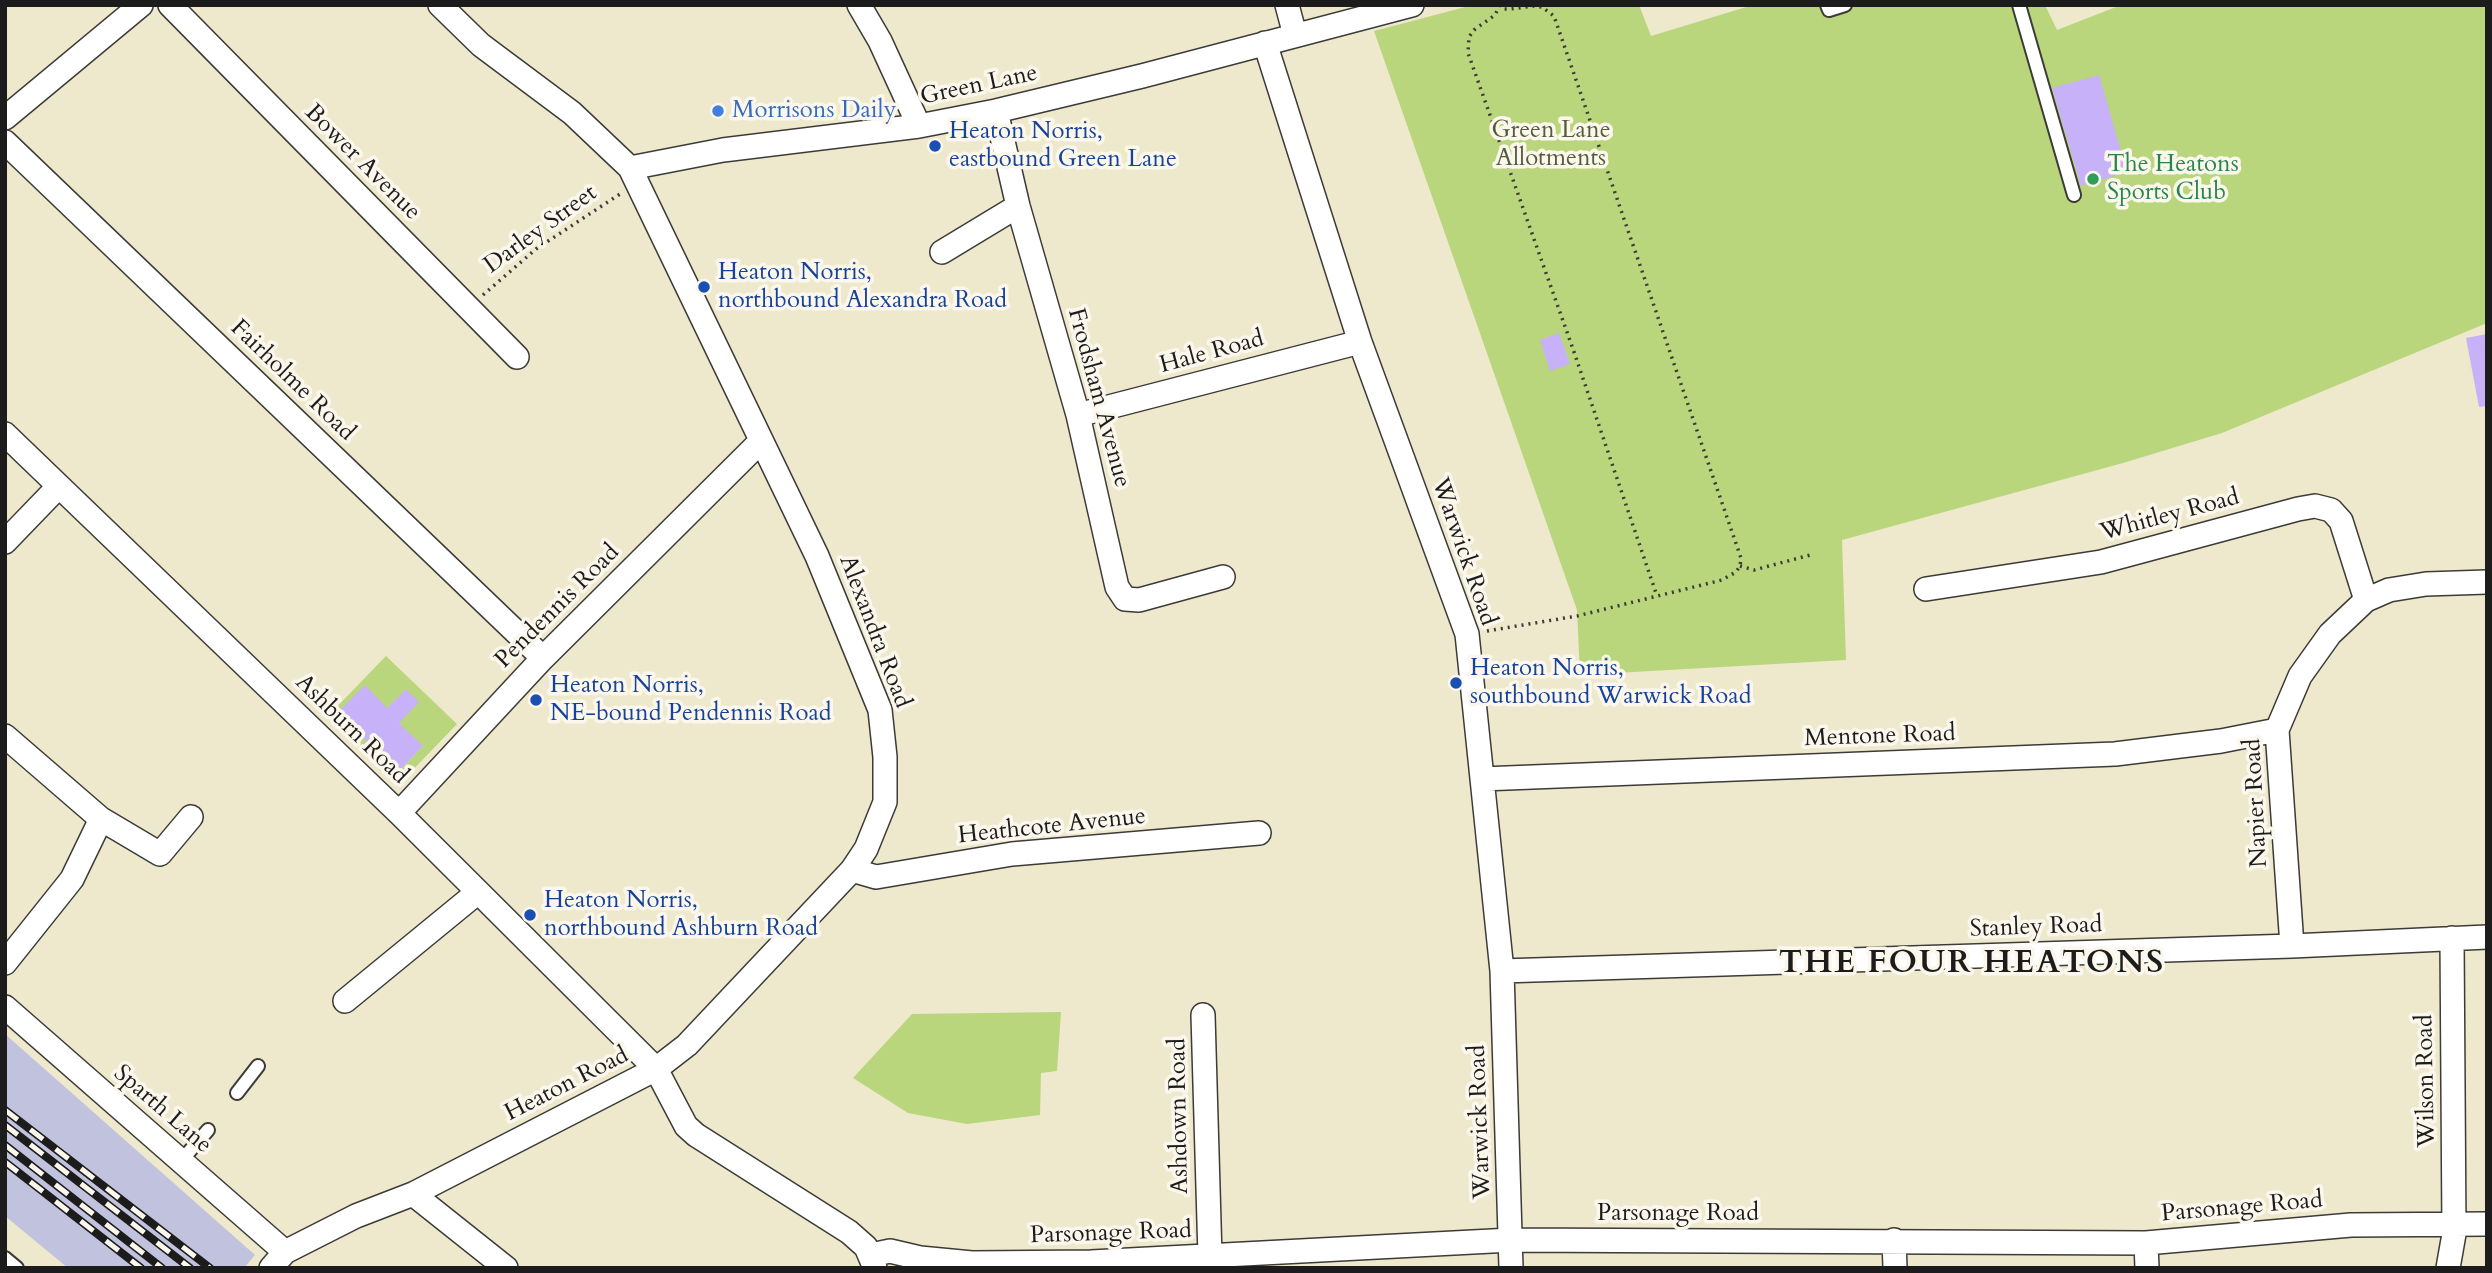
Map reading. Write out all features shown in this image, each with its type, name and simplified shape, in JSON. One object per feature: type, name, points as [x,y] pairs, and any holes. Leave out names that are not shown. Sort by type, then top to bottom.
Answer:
[{"type":"street","points":[[5,118],[141,5]]},
{"type":"street","name":"Bower Avenue","points":[[170,5],[517,357]]},
{"type":"street","points":[[440,5],[481,45],[572,113],[633,176]]},
{"type":"street","points":[[859,5],[880,41],[919,126]]},
{"type":"street","points":[[1287,5],[1295,35]]},
{"type":"street","name":"Green Lane","points":[[633,176],[723,150],[919,126],[996,111],[1142,76],[1412,5]]},
{"type":"street","name":"Warwick Road","points":[[1265,43],[1360,342],[1467,634],[1502,971],[1511,1268]]},
{"type":"street","name":"Frodsham Avenue","points":[[996,111],[1018,206],[1078,415],[1117,587],[1125,599],[1139,600],[1223,577]]},
{"type":"street","name":"Fairholme Road","points":[[5,142],[543,658]]},
{"type":"street","name":"Alexandra Road","points":[[633,176],[817,556],[880,710],[885,757],[885,802],[866,849],[852,870],[687,1045],[656,1069]]},
{"type":"street","points":[[942,252],[1018,206]]},
{"type":"street","name":"Hale Road","points":[[1078,415],[1360,342]]},
{"type":"street","name":"Ashburn Road","points":[[5,433],[399,813],[656,1069]]},
{"type":"street","name":"Pendennis Road","points":[[399,813],[543,658],[760,442]]},
{"type":"street","points":[[5,542],[59,486]]},
{"type":"street","name":"Whitley Road","points":[[1926,589],[2101,562],[2298,509],[2336,502],[2366,600]]},
{"type":"street","name":"Napier Road","points":[[2292,946],[2277,730],[2300,676],[2330,634],[2366,600],[2389,590],[2426,584],[2487,582]]},
{"type":"street","name":"Mentone Road","points":[[1482,779],[2115,754],[2221,741],[2277,730]]},
{"type":"street","points":[[5,736],[101,819],[160,854],[191,817]]},
{"type":"street","points":[[5,963],[72,879],[101,819]]},
{"type":"street","name":"Heathcote Avenue","points":[[852,870],[876,877],[1012,854],[1259,833]]},
{"type":"street","points":[[345,1001],[478,892]]},
{"type":"street","name":"Stanley Road","points":[[1502,971],[2292,946],[2487,937]]},
{"type":"street","name":"Wilson Road","points":[[2448,1268],[2454,1223],[2452,938]]},
{"type":"street","name":"Sparth Lane","points":[[5,1007],[181,1161],[278,1260]]},
{"type":"street","name":"Ashdown Road","points":[[1203,1015],[1210,1257]]},
{"type":"street","name":"Heaton Road","points":[[278,1260],[356,1216],[413,1194],[656,1069],[686,1126],[696,1135],[849,1232],[866,1247],[873,1262]]},
{"type":"street","points":[[413,1194],[506,1268]]},
{"type":"street","name":"Parsonage Road","points":[[873,1262],[890,1251],[972,1265],[1210,1257],[1511,1240],[2146,1243],[2351,1225],[2487,1224]]},
{"type":"street","points":[[1894,1240],[1895,1268]]},
{"type":"street","points":[[2146,1243],[2147,1268]]},
{"type":"lane","points":[[1827,5],[1829,10],[1845,5]]},
{"type":"lane","points":[[2019,5],[2074,195]]},
{"type":"lane","points":[[237,1093],[258,1066]]},
{"type":"lane","points":[[181,1161],[208,1130]]},
{"type":"lane","points":[[5,1258],[17,1268]]},
{"type":"path","points":[[1467,634],[1577,616],[1722,580],[1736,572],[1740,566],[1738,547],[1553,16],[1542,7],[1503,9],[1500,5],[1496,15],[1474,30],[1469,37],[1468,53],[1657,596]]},
{"type":"path","name":"Darley Street","points":[[469,308],[536,249],[633,176]]},
{"type":"path","points":[[1740,566],[1754,570],[1814,554]]},
{"type":"shaded area","points":[[5,1034],[255,1255],[244,1268],[68,1268],[5,1216]]},
{"type":"green space","name":"The Heatons Sports Club","points":[[1473,5],[1639,5],[1651,36],[1753,5],[2045,5],[2057,30],[2121,5],[2487,5],[2487,323],[2222,433],[1842,540],[1846,660],[1580,675],[1577,610],[1374,31]]},
{"type":"green space","points":[[386,656],[457,724],[406,777],[398,780],[328,716]],"holes":[[[394,718],[401,725],[395,732],[423,746],[397,773],[369,745]]]},
{"type":"green space","points":[[1061,1012],[1057,1071],[1041,1073],[1040,1115],[967,1124],[908,1113],[853,1078],[912,1014]]},
{"type":"building","points":[[2099,75],[2127,172],[2081,186],[2052,88]]},
{"type":"building","points":[[1559,333],[1570,364],[1550,371],[1540,340]]},
{"type":"building","points":[[2487,334],[2487,406],[2479,407],[2466,338]]},
{"type":"building","points":[[365,685],[387,708],[406,689],[419,702],[399,723],[423,746],[397,773],[338,712]]},
{"type":"railway","points":[[5,1110],[210,1268]]},
{"type":"railway","points":[[5,1125],[190,1268]]},
{"type":"railway","points":[[5,1145],[162,1268]]},
{"type":"railway","points":[[5,1162],[141,1268]]},
{"type":"place","name":"Morrisons Daily","points":[[718,111]]},
{"type":"place","name":"Heaton Norris, eastbound Green Lane","points":[[935,146]]},
{"type":"place","name":"The Heatons Sports Club","points":[[2093,179]]},
{"type":"place","name":"Heaton Norris, northbound Alexandra Road","points":[[704,287]]},
{"type":"place","name":"Heaton Norris, southbound Warwick Road","points":[[1456,683]]},
{"type":"place","name":"Heaton Norris, NE-bound Pendennis Road","points":[[536,700]]},
{"type":"place","name":"Heaton Norris, northbound Ashburn Road","points":[[530,915]]},
{"type":"district","name":"THE FOUR HEATONS","points":[[1972,965]]},
{"type":"park label","name":"Green Lane Allotments","points":[[1551,145]]}]
